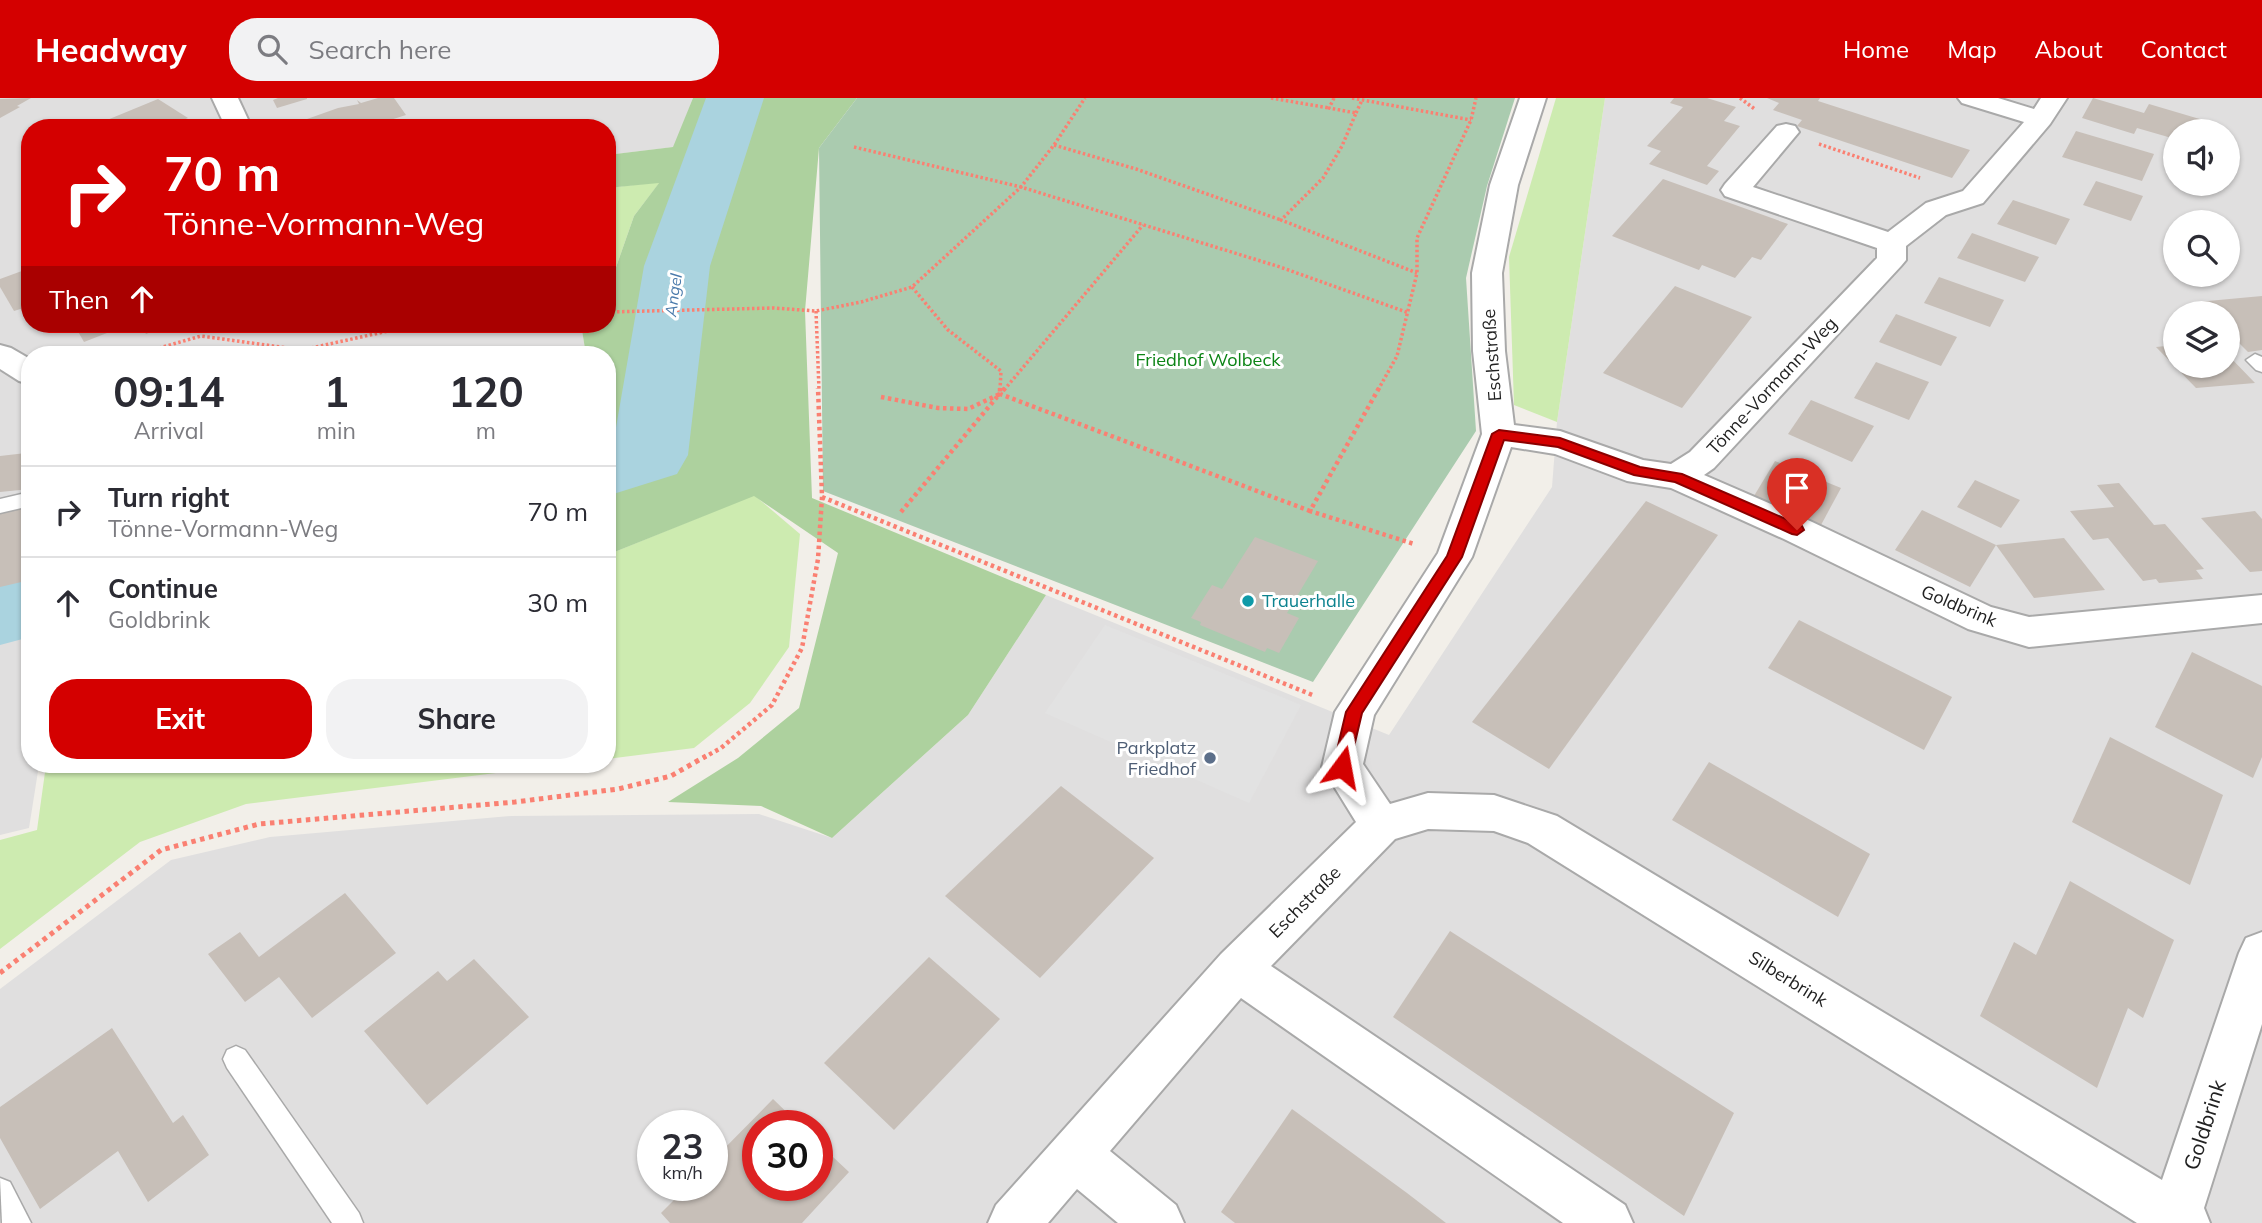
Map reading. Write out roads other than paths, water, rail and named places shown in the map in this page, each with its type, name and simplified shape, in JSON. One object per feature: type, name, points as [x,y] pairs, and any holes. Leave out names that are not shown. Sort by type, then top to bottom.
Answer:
[{"type":"street","points":[[225,98],[235,119]]},
{"type":"street","name":"Eschstraße","points":[[1014,1223],[1237,969],[1381,825],[1342,767],[1354,712],[1454,557],[1499,434],[1489,351],[1487,273],[1504,185],[1533,98]]},
{"type":"street","points":[[1971,98],[2047,109]]},
{"type":"street","name":"Tönne-Vormann-Weg","points":[[1677,477],[1702,460],[1891,260],[1892,243],[1936,209],[1973,197],[2047,109]]},
{"type":"street","points":[[1786,132],[1735,190],[1892,243]]},
{"type":"street","points":[[0,355],[21,368]]},
{"type":"street","points":[[1499,434],[1560,443],[1639,472],[1677,477]]},
{"type":"street","name":"Goldbrink","points":[[1677,477],[1797,530],[1981,619],[2029,632],[2262,609]]},
{"type":"street","name":"Silberbrink","points":[[1381,825],[1428,811],[1494,813],[1542,829],[2177,1221]]},
{"type":"street","name":"Goldbrink","points":[[2177,1221],[2262,953]]},
{"type":"street","points":[[1237,969],[1606,1223]]},
{"type":"street","points":[[1074,1154],[1158,1223]]},
{"type":"lane","points":[[0,506],[21,501]]},
{"type":"lane","points":[[236,1059],[349,1223]]},
{"type":"lane","points":[[0,1192],[17,1223]]},
{"type":"waterway","name":"Angel","points":[[616,466],[650,455],[677,266],[735,98]]},
{"type":"waterway","name":"Angel","points":[[0,612],[21,606]]},
{"type":"place","name":"Trauerhalle","points":[[1248,601]]},
{"type":"place","name":"Parkplatz Friedhof","points":[[1210,758]]},
{"type":"park label","name":"Friedhof Wolbeck","points":[[1208,360]]}]
